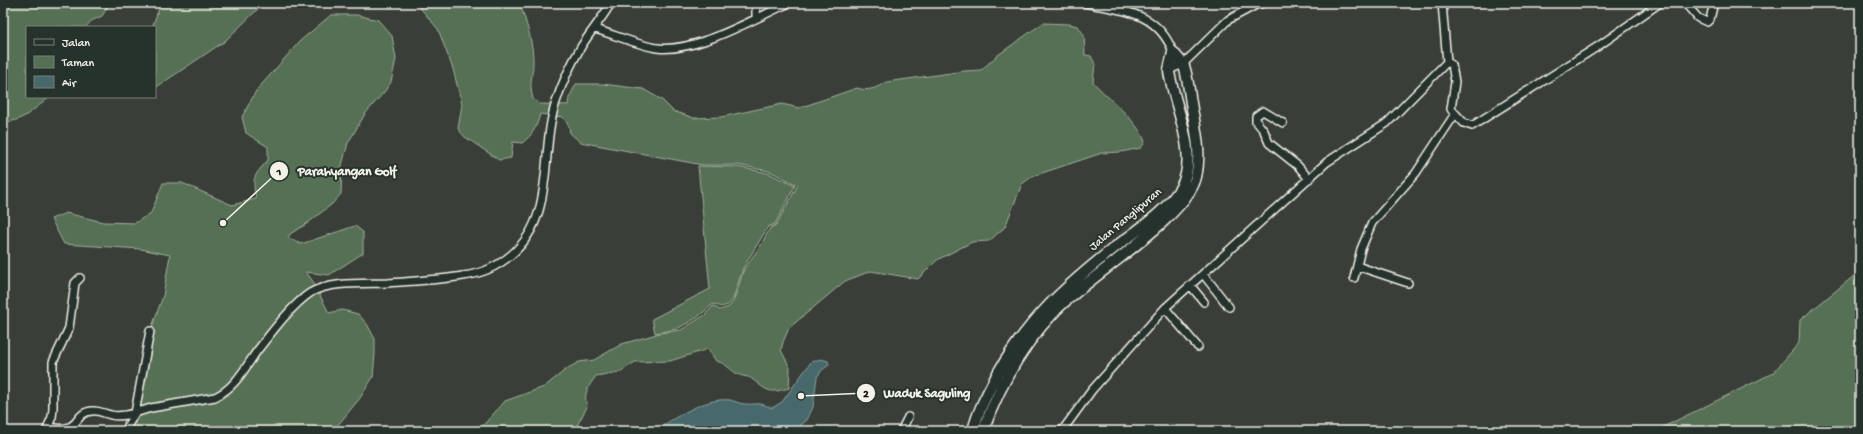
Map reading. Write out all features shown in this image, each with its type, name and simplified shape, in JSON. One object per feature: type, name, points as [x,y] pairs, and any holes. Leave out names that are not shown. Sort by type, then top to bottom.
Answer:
[{"type":"main road","name":"Jalan Panglipuran","points":[[972,431],[989,389],[1022,336],[1054,298],[1172,213],[1188,195],[1196,179],[1199,164],[1198,145],[1183,64],[1173,52]]},
{"type":"main road","name":"Jalan Panglipuran","points":[[983,431],[996,398],[1027,345],[1086,276],[1169,203],[1181,186],[1188,154],[1169,70],[1173,52]]},
{"type":"street","points":[[80,278],[76,280],[75,283],[69,328],[53,362],[53,409],[52,417],[47,429],[61,431],[71,429],[84,414],[92,411],[116,416],[135,413],[151,408],[215,397],[224,393],[236,382],[258,350],[295,307],[311,293],[336,286],[451,278],[482,272],[505,260],[518,249],[529,236],[539,214],[546,180],[551,124],[557,98],[581,47],[595,29],[611,3]]},
{"type":"street","points":[[756,3],[756,18]]},
{"type":"street","points":[[595,29],[656,48],[683,47],[706,40],[789,3]]},
{"type":"street","points":[[1085,3],[1141,16],[1151,20],[1160,29],[1169,42],[1173,52]]},
{"type":"street","points":[[1169,70],[1183,64],[1228,20],[1256,5],[1264,3]]},
{"type":"street","points":[[1062,431],[1092,390],[1165,308],[1327,162],[1387,122],[1447,62],[1442,3]]},
{"type":"street","points":[[1447,62],[1452,65],[1455,82],[1451,106],[1455,114],[1464,123],[1469,126],[1476,125],[1532,87],[1597,47],[1660,3]]},
{"type":"street","points":[[1685,3],[1698,18],[1707,22],[1710,19],[1714,3]]},
{"type":"street","points":[[1283,123],[1263,111],[1256,116],[1256,121],[1264,131],[1269,143],[1298,166],[1309,179]]},
{"type":"street","points":[[1354,278],[1364,239],[1372,223],[1416,173],[1455,114]]},
{"type":"street","points":[[1357,266],[1408,283]]},
{"type":"street","points":[[1203,274],[1229,307]]},
{"type":"street","points":[[1190,285],[1204,302]]},
{"type":"street","points":[[1165,308],[1198,347]]},
{"type":"street","points":[[128,431],[128,425],[135,413],[150,331]]},
{"type":"street","points":[[901,431],[908,417]]},
{"type":"green space","points":[[3,3],[110,3],[102,16],[91,21],[87,26],[26,26],[26,98],[49,98],[22,118],[3,121]]},
{"type":"green space","points":[[161,3],[264,3],[225,41],[156,87],[156,26],[152,26]]},
{"type":"green space","points":[[416,3],[520,3],[532,49],[533,65],[531,89],[533,99],[539,104],[568,105],[569,98],[576,84],[602,84],[643,89],[662,100],[673,111],[694,118],[721,117],[782,104],[799,108],[857,88],[865,90],[876,88],[886,82],[981,70],[998,55],[1043,23],[1069,24],[1078,26],[1084,35],[1085,55],[1091,56],[1095,64],[1093,82],[1136,126],[1145,142],[1141,148],[1121,152],[1102,153],[1033,176],[1022,184],[1005,227],[989,241],[972,242],[937,260],[918,279],[871,271],[845,281],[789,328],[781,350],[790,368],[789,388],[777,391],[765,389],[751,378],[737,374],[724,364],[716,361],[708,349],[670,361],[635,362],[620,372],[596,376],[587,390],[587,407],[574,431],[478,431],[505,401],[544,387],[568,368],[579,362],[594,360],[622,344],[660,333],[681,330],[705,315],[713,306],[720,310],[729,307],[734,300],[744,269],[761,245],[770,228],[776,225],[798,185],[769,171],[738,165],[703,165],[580,142],[570,133],[569,126],[563,117],[540,114],[536,126],[529,137],[522,143],[513,142],[511,158],[499,160],[465,137],[458,129],[462,104],[453,69],[438,29]]},
{"type":"green space","points":[[331,15],[357,15],[378,20],[392,36],[396,59],[391,82],[365,114],[348,143],[342,165],[341,194],[332,204],[308,223],[290,234],[288,238],[301,244],[355,226],[363,232],[363,253],[329,275],[306,272],[312,280],[329,313],[342,310],[358,314],[367,324],[375,339],[373,377],[360,398],[333,431],[136,431],[135,423],[139,411],[152,327],[163,296],[170,255],[141,249],[64,244],[51,219],[66,213],[103,222],[135,223],[151,213],[163,183],[182,183],[232,205],[256,199],[254,181],[259,170],[268,160],[268,147],[246,133],[242,117],[256,91],[300,41]]},
{"type":"green space","points":[[698,166],[738,167],[768,173],[795,186],[775,224],[768,227],[743,268],[733,299],[728,305],[721,307],[713,304],[698,317],[677,329],[655,333],[652,319],[710,289]]},
{"type":"green space","points":[[1860,271],[1860,431],[1655,431],[1773,373],[1799,343],[1800,320]]},
{"type":"water","points":[[821,359],[828,361],[829,365],[822,370],[817,377],[813,407],[807,420],[794,431],[653,431],[700,405],[720,400],[730,400],[743,404],[760,404],[772,408],[782,402],[811,362]]},
{"type":"place","name":"Parahyangan Golf","points":[[223,223]]},
{"type":"place","name":"Waduk Saguling","points":[[801,396]]}]
